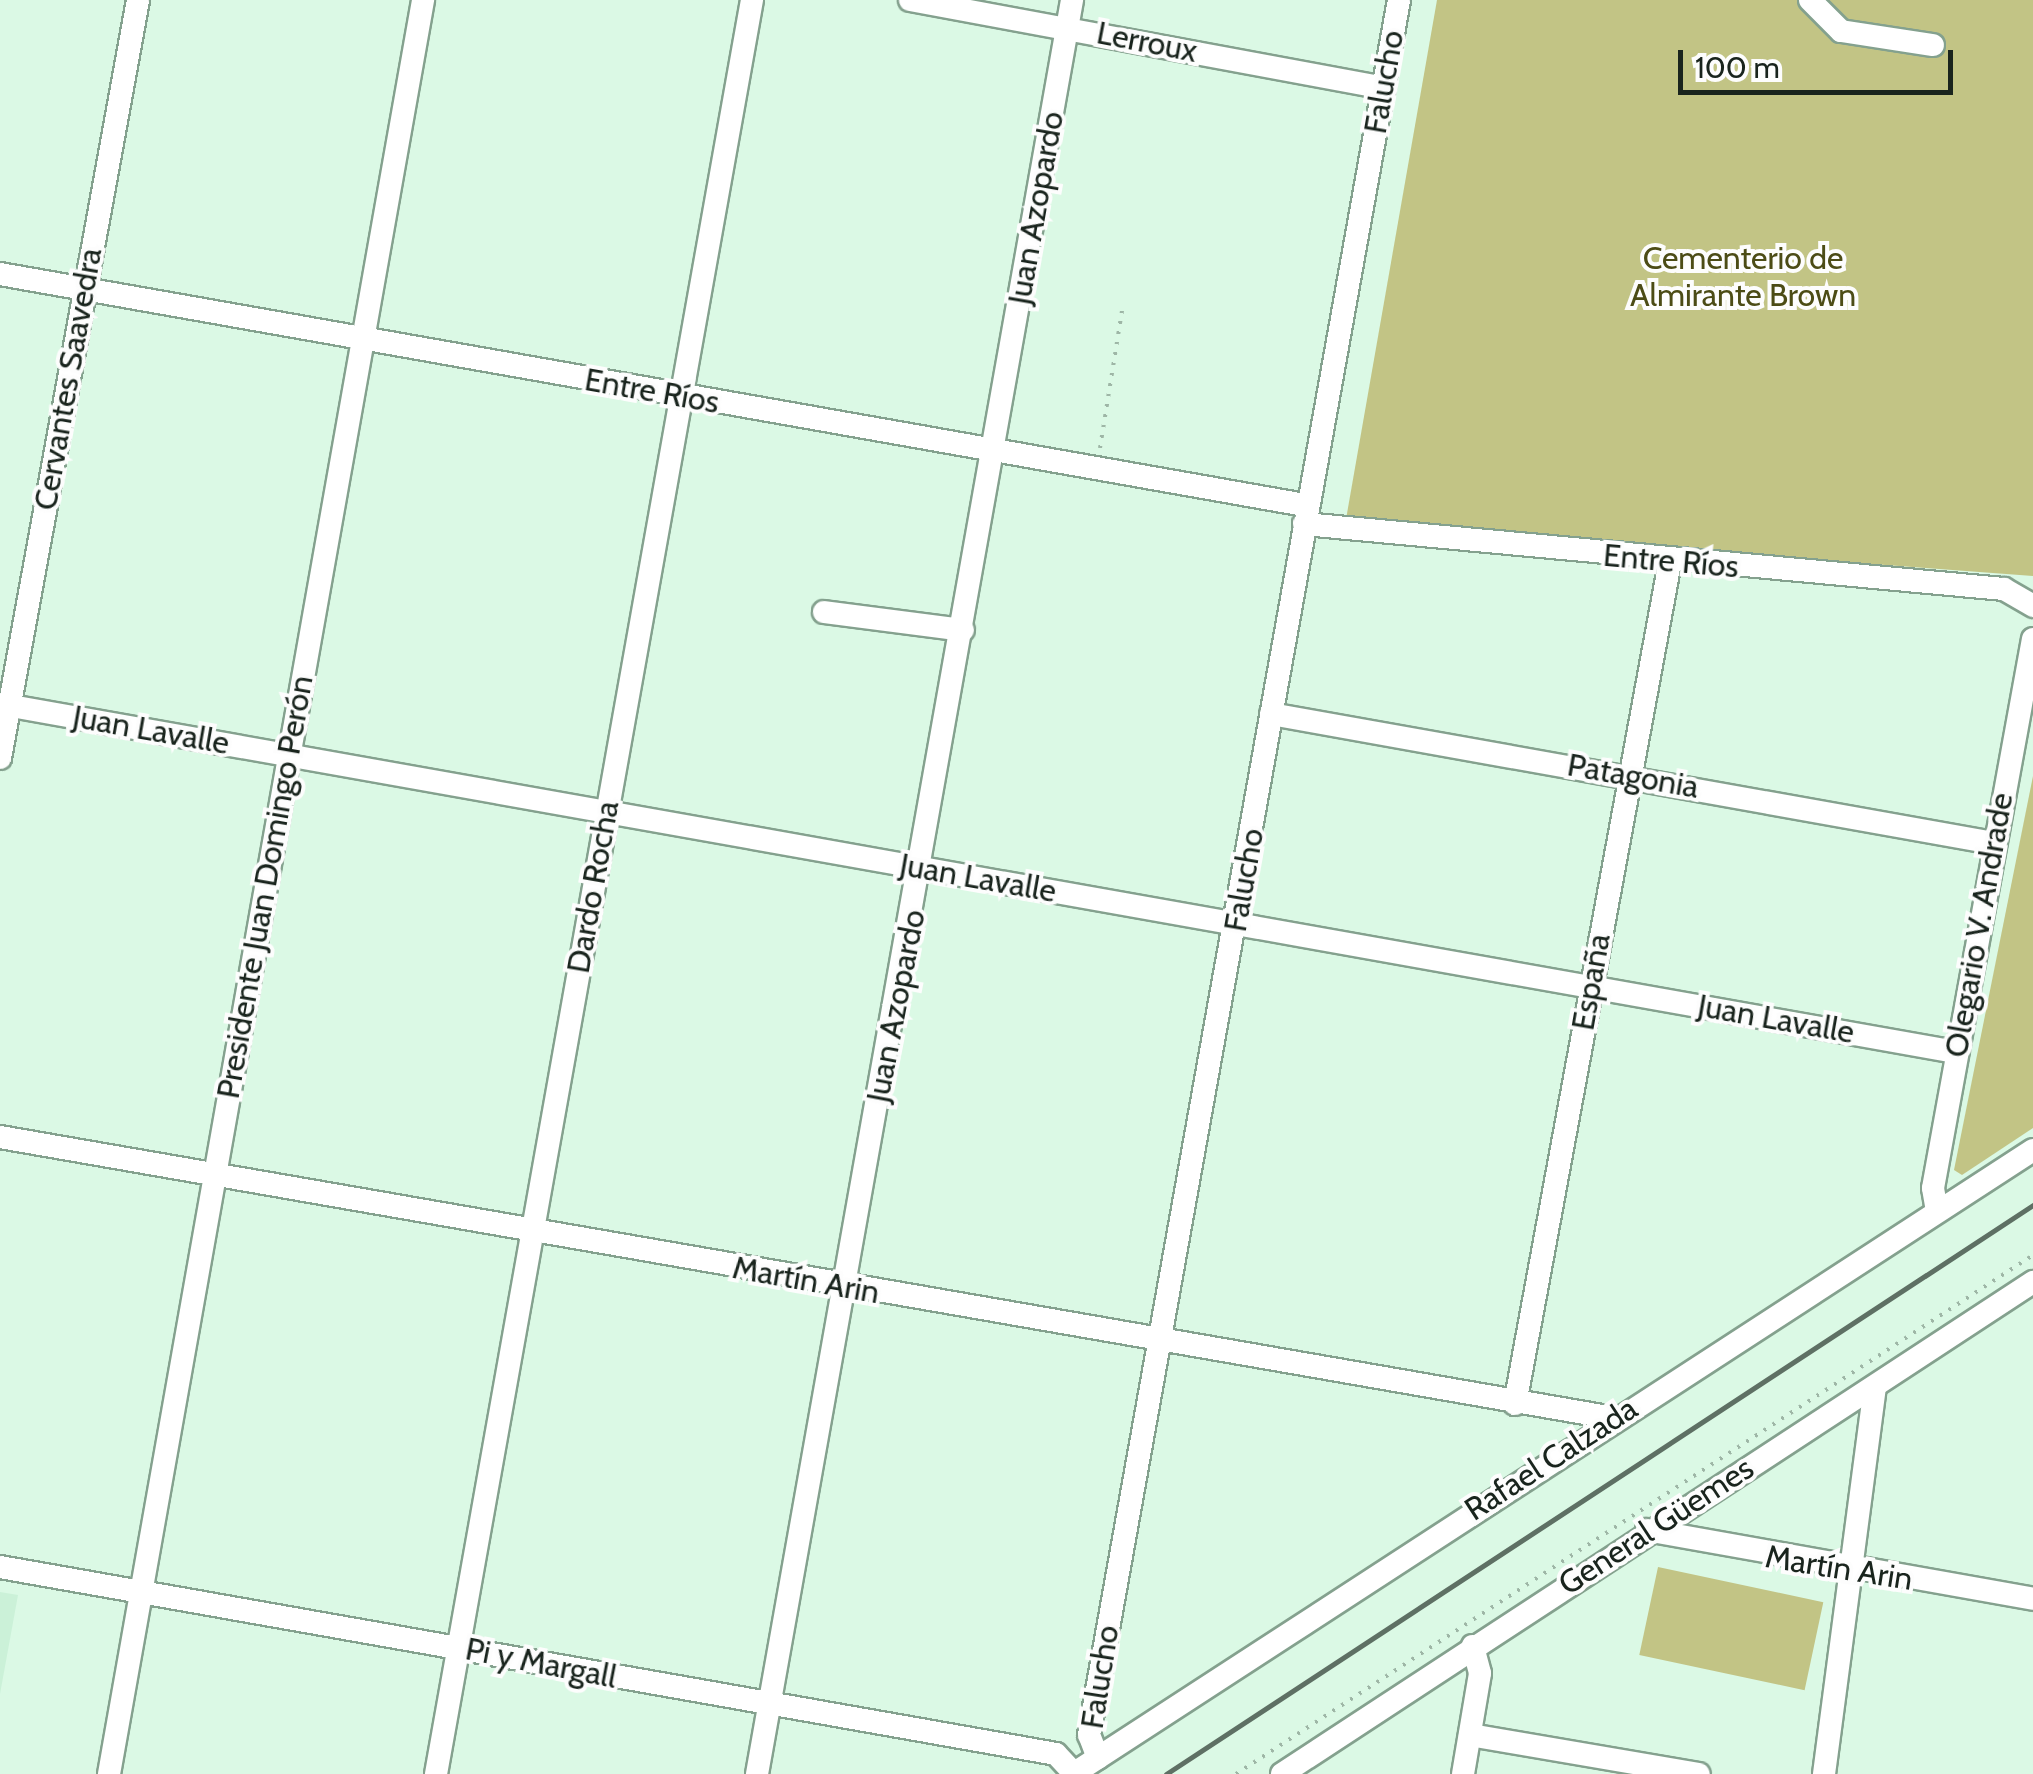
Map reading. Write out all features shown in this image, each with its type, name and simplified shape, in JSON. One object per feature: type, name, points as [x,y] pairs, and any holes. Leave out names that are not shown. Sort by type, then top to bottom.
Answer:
[{"type":"street","name":"Cervantes Saavedra","points":[[0,758],[5,704],[138,0]]},
{"type":"street","name":"Presidente Juan Domingo Perón","points":[[109,1774],[423,0]]},
{"type":"street","name":"Dardo Rocha","points":[[436,1774],[528,1234],[752,0]]},
{"type":"street","name":"Lerroux","points":[[910,0],[1067,26],[1384,88]]},
{"type":"street","name":"Juan Azopardo","points":[[757,1774],[921,869],[1072,0]]},
{"type":"street","name":"Falucho","points":[[1098,1758],[1089,1735],[1399,0]]},
{"type":"street","points":[[1810,0],[1841,32],[1933,45]]},
{"type":"street","name":"Entre Ríos","points":[[0,274],[1097,467],[1304,515],[1670,562],[2004,590],[2033,606]]},
{"type":"street","name":"España","points":[[1514,1404],[1670,562]]},
{"type":"street","points":[[824,612],[963,630]]},
{"type":"street","name":"Olegario V. Andrade","points":[[1937,1211],[1933,1188],[2033,639]]},
{"type":"street","name":"Juan Lavalle","points":[[5,704],[1956,1052]]},
{"type":"street","name":"Patagonia","points":[[1272,714],[1628,775],[1993,844]]},
{"type":"street","name":"Martín Arin","points":[[0,1137],[528,1234],[1613,1418]]},
{"type":"street","name":"Rafael Calzada","points":[[1074,1774],[1613,1418],[2033,1150]]},
{"type":"street","name":"General Güemes","points":[[1282,1774],[1647,1530],[2033,1282]]},
{"type":"street","points":[[1824,1774],[1858,1572],[1875,1387]]},
{"type":"street","name":"Martín Arin","points":[[1647,1530],[1858,1572],[2033,1599]]},
{"type":"street","name":"Pi y Margall","points":[[0,1567],[1056,1754],[1074,1774]]},
{"type":"street","points":[[1464,1774],[1480,1673],[1473,1646]]},
{"type":"street","points":[[1470,1735],[1699,1774]]},
{"type":"path","points":[[1097,467],[1123,305]]},
{"type":"path","points":[[1236,1774],[2033,1255]]},
{"type":"shaded area","points":[[0,1592],[18,1595],[0,1694]]},
{"type":"green space","name":"Cementerio de Almirante Brown","points":[[1437,0],[2033,0],[2033,576],[1345,525]]},
{"type":"green space","points":[[2033,776],[2033,1128],[1962,1175],[1954,1170]]},
{"type":"green space","points":[[1658,1567],[1823,1602],[1805,1690],[1639,1655]]},
{"type":"railway","points":[[1166,1774],[2033,1205]]}]
